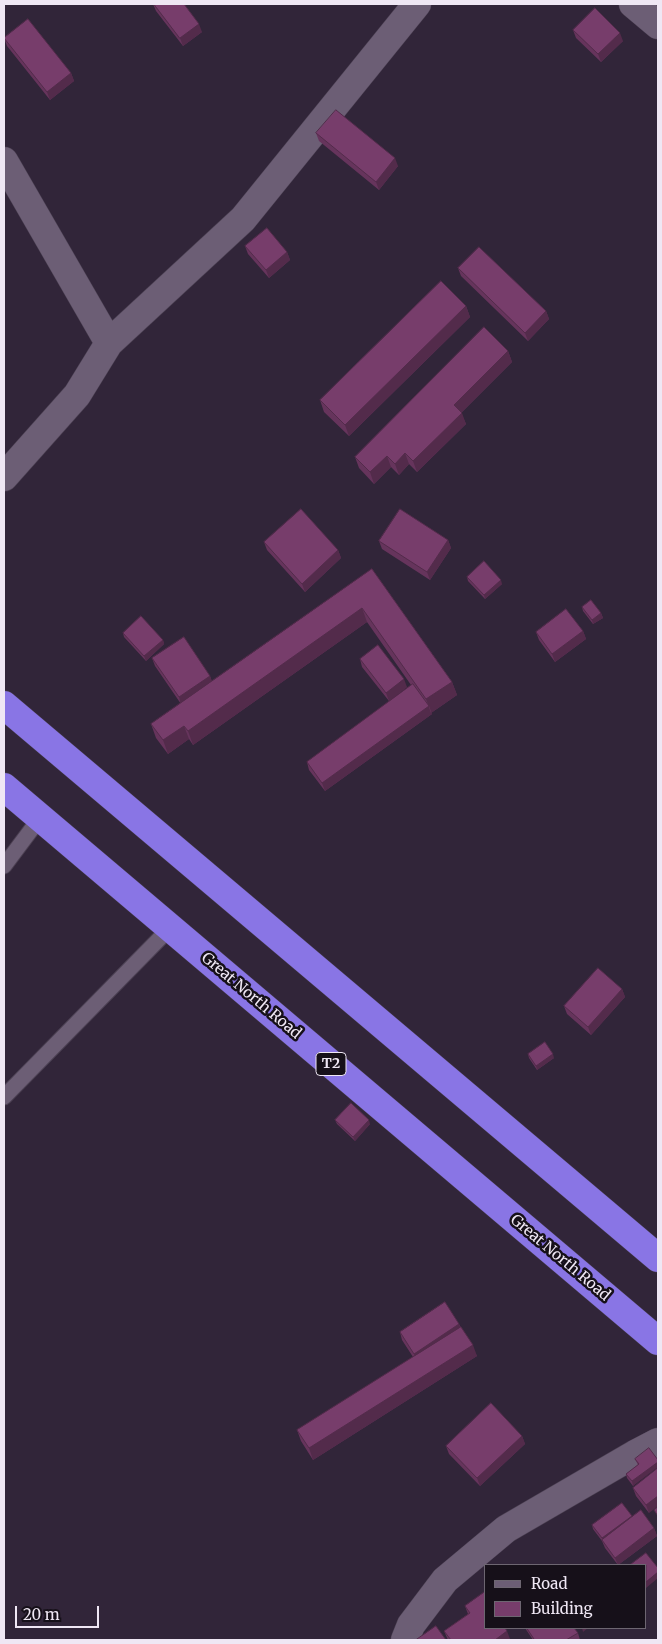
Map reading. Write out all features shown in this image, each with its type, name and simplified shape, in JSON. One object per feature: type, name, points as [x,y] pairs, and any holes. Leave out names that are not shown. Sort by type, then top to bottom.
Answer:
[{"type":"highway","points":[[4,705],[658,1258]]},
{"type":"highway","name":"Great North Road","points":[[4,787],[658,1341]]},
{"type":"street","points":[[4,477],[77,395],[109,343],[243,218],[417,4]]},
{"type":"street","points":[[634,4],[658,25]]},
{"type":"street","points":[[4,161],[109,343]]},
{"type":"street","points":[[405,1640],[411,1625],[445,1580],[506,1530],[658,1442]]},
{"type":"lane","points":[[4,866],[40,818]]},
{"type":"lane","points":[[4,1098],[170,928]]},
{"type":"building","points":[[154,4],[184,4],[199,24],[180,38]]},
{"type":"building","points":[[595,8],[620,33],[598,54],[573,30]]},
{"type":"building","points":[[28,19],[71,73],[47,92],[4,38]]},
{"type":"building","points":[[336,110],[395,158],[376,182],[316,133]]},
{"type":"building","points":[[267,228],[287,252],[266,270],[245,246]]},
{"type":"building","points":[[479,247],[546,311],[525,333],[458,268]]},
{"type":"building","points":[[441,281],[466,306],[345,425],[320,400]]},
{"type":"building","points":[[484,327],[508,351],[454,405],[462,413],[413,461],[405,453],[395,464],[387,456],[370,472],[355,457]]},
{"type":"building","points":[[301,509],[338,550],[302,584],[264,542]]},
{"type":"building","points":[[400,509],[448,540],[427,572],[379,541]]},
{"type":"building","points":[[484,561],[501,580],[484,595],[467,577]]},
{"type":"building","points":[[372,569],[452,682],[426,699],[362,608],[188,731],[184,726],[163,740],[151,724]]},
{"type":"building","points":[[591,600],[601,613],[592,620],[582,607]]},
{"type":"building","points":[[566,609],[583,631],[552,654],[536,632]]},
{"type":"building","points":[[141,616],[163,640],[144,656],[123,633]]},
{"type":"building","points":[[184,637],[210,676],[179,697],[152,658]]},
{"type":"building","points":[[378,645],[404,679],[386,693],[360,659]]},
{"type":"building","points":[[413,684],[429,706],[322,783],[307,762]]},
{"type":"building","points":[[598,968],[622,989],[588,1027],[564,1006]]},
{"type":"building","points":[[545,1042],[553,1054],[536,1066],[528,1054]]},
{"type":"building","points":[[351,1103],[369,1120],[353,1137],[335,1120]]},
{"type":"building","points":[[445,1302],[459,1324],[414,1354],[400,1332]]},
{"type":"building","points":[[461,1327],[473,1345],[309,1448],[297,1430]]},
{"type":"building","points":[[491,1403],[522,1436],[477,1478],[446,1446]]},
{"type":"building","points":[[649,1448],[658,1462],[632,1481],[626,1474],[639,1464],[635,1459]]},
{"type":"building","points":[[658,1468],[658,1496],[646,1505],[633,1488]]},
{"type":"building","points":[[622,1503],[632,1516],[602,1538],[592,1525]]},
{"type":"building","points":[[658,1507],[658,1516],[654,1510]]},
{"type":"building","points":[[641,1510],[654,1528],[615,1558],[602,1540]]},
{"type":"building","points":[[646,1553],[658,1568],[658,1572],[647,1581],[647,1564],[631,1564]]},
{"type":"building","points":[[484,1592],[484,1629],[506,1629],[507,1631],[495,1640],[451,1640],[444,1631],[470,1613],[465,1606]]},
{"type":"building","points":[[436,1626],[446,1640],[416,1640]]},
{"type":"building","points":[[528,1629],[575,1629],[578,1633],[566,1640],[535,1640]]}]
